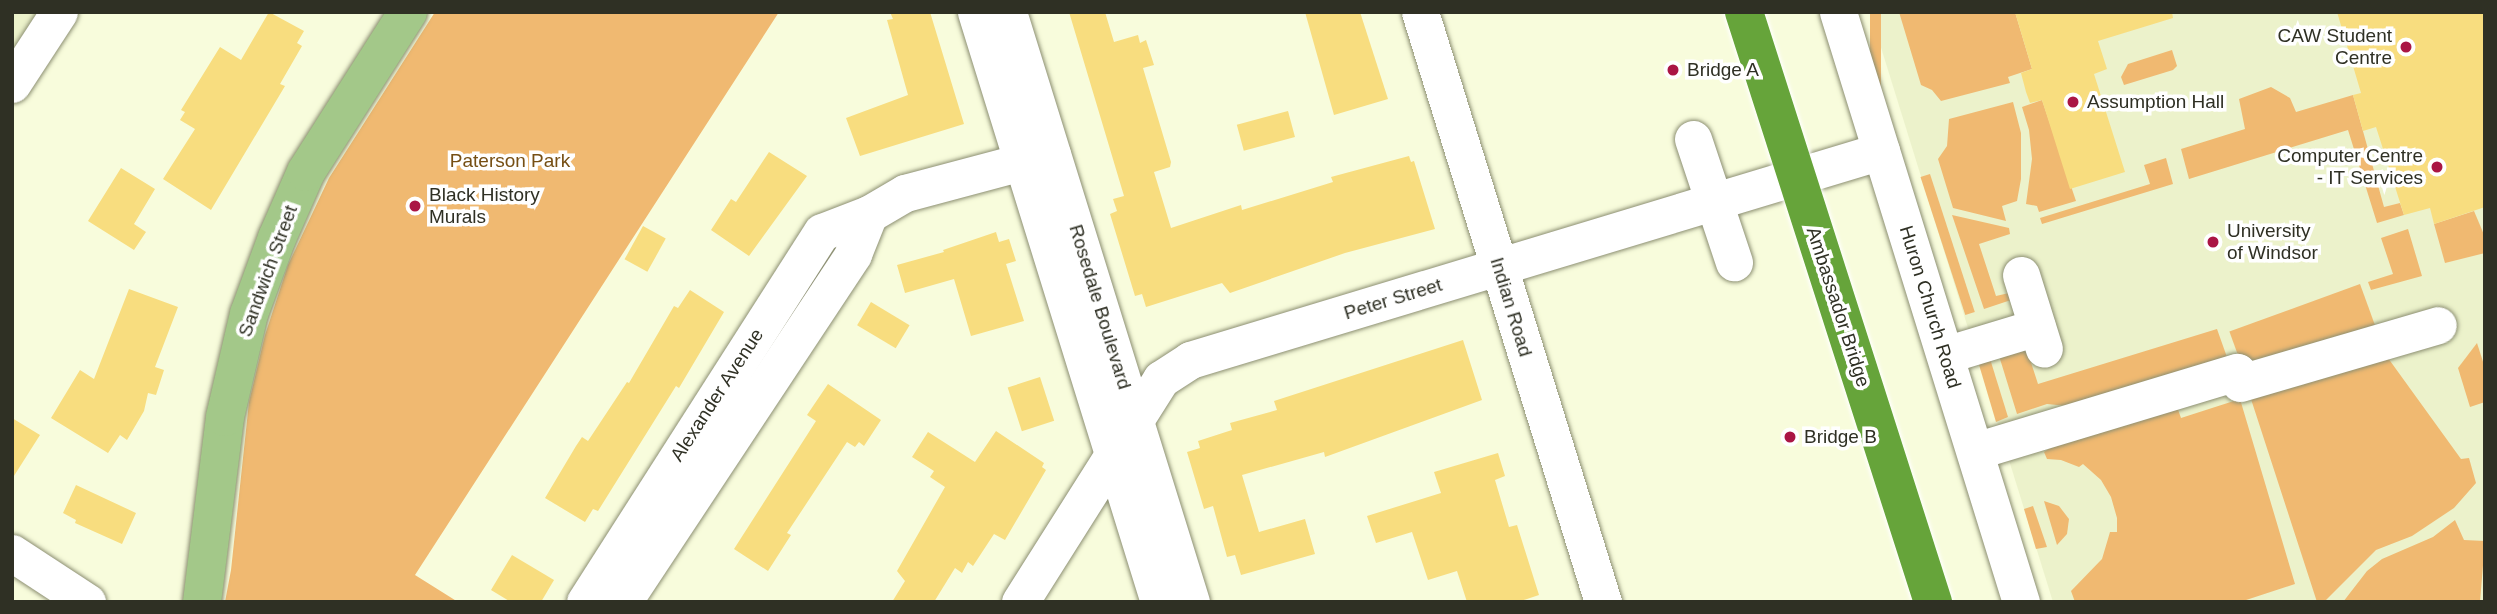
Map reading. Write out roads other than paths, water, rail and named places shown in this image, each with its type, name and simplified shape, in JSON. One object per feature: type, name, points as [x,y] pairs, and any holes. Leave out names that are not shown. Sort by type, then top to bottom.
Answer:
[{"type":"highway","name":"Ambassador Bridge","points":[[1744,12],[1933,602]]},
{"type":"main road","name":"Sandwich Street","points":[[202,602],[225,417],[249,314],[276,238],[306,172],[408,12]]},
{"type":"street","points":[[12,84],[59,12]]},
{"type":"street","name":"Rosedale Boulevard","points":[[976,12],[1037,158],[1135,421],[1191,602]]},
{"type":"street","name":"Rosedale Boulevard","points":[[1008,12],[1037,158],[1113,455],[1159,602]]},
{"type":"street","name":"Indian Road","points":[[1420,12],[1603,602]]},
{"type":"street","name":"Huron Church Road","points":[[1838,12],[2021,602]]},
{"type":"street","points":[[1693,139],[1734,262]]},
{"type":"street","name":"Peter Street","points":[[1020,602],[1161,379],[1190,360],[1881,151]]},
{"type":"street","name":"Alexander Avenue","points":[[585,602],[822,232],[869,214],[905,193],[1037,158]]},
{"type":"street","name":"Alexander Avenue","points":[[623,602],[853,254],[869,214]]},
{"type":"street","points":[[1941,344],[2033,314]]},
{"type":"street","points":[[1975,451],[2237,372],[2240,383],[2438,325]]},
{"type":"street","points":[[12,553],[88,602]]},
{"type":"place","name":"CAW Student Centre","points":[[2406,47]]},
{"type":"place","name":"Bridge A","points":[[1673,70]]},
{"type":"place","name":"Assumption Hall","points":[[2073,102]]},
{"type":"place","name":"Computer Centre - IT Services","points":[[2437,167]]},
{"type":"place","name":"Black History Murals","points":[[415,206]]},
{"type":"place","name":"University of Windsor","points":[[2213,242]]},
{"type":"place","name":"Bridge B","points":[[1790,437]]},
{"type":"park label","name":"Paterson Park","points":[[510,161]]}]
